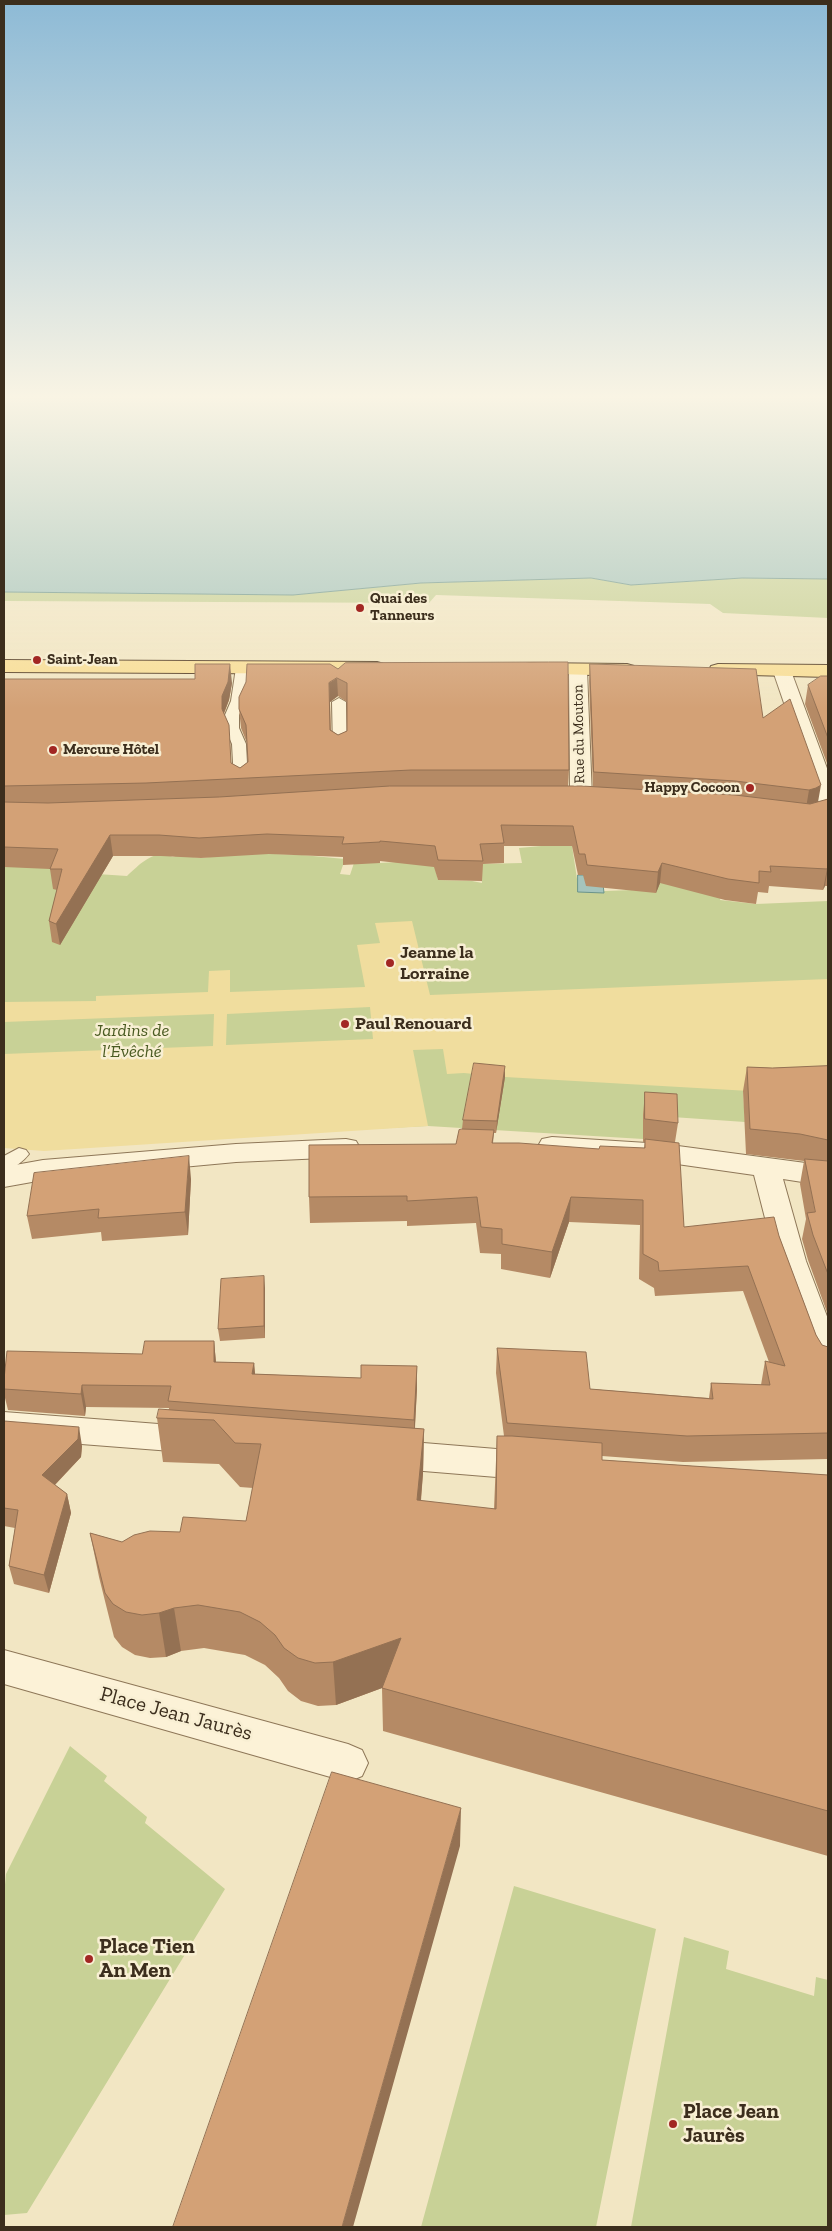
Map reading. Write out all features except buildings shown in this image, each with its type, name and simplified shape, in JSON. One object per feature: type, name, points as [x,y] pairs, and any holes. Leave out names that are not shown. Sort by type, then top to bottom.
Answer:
[{"type":"main road","points":[[4,666],[242,668],[338,675],[393,668]]},
{"type":"main road","points":[[509,669],[646,670]]},
{"type":"main road","points":[[703,670],[828,671]]},
{"type":"street","name":"Rue du Mouton","points":[[578,670],[580,798]]},
{"type":"street","points":[[782,671],[825,803]]},
{"type":"street","points":[[523,1144],[663,1154],[828,1176]]},
{"type":"street","points":[[9,1166],[23,1175],[44,1170],[236,1153],[370,1147]]},
{"type":"street","points":[[766,1168],[791,1261],[828,1360]]},
{"type":"street","points":[[4,1424],[222,1442]]},
{"type":"street","points":[[361,1452],[560,1468]]},
{"type":"street","name":"Place Jean Jaurès","points":[[4,1667],[348,1763]]},
{"type":"lane","points":[[241,782],[240,744],[232,728],[232,715],[238,701],[242,668]]},
{"type":"lane","points":[[339,702],[340,749]]},
{"type":"green space","points":[[591,578],[631,585],[742,578],[828,579],[828,618],[723,613],[710,604],[436,595],[429,603],[4,601],[4,592],[293,595],[421,583]]},
{"type":"green space","points":[[572,846],[579,892],[632,890],[655,892],[660,881],[721,897],[720,900],[756,904],[828,901],[828,1090],[743,1092],[745,1122],[643,1115],[643,1139],[428,1126],[4,1148],[4,867],[27,857],[97,874],[127,876],[153,856],[166,855],[173,857],[178,855],[201,858],[246,853],[345,859],[340,874],[350,875],[355,860],[380,863],[433,860],[438,880],[482,883],[480,864],[522,863],[519,848]]},
{"type":"green space","points":[[70,1746],[107,1776],[104,1781],[147,1817],[145,1823],[225,1889],[27,2213],[4,2215],[4,1895],[6,1874]]},
{"type":"green space","points":[[514,1886],[656,1929],[596,2227],[421,2227]]},
{"type":"green space","points":[[684,1937],[729,1951],[726,1969],[814,1996],[816,1977],[828,1980],[828,2227],[631,2227]]},
{"type":"sand","name":"Jardins de l’Évêché","points":[[412,921],[430,995],[828,979],[828,1090],[767,1092],[464,1073],[447,1074],[443,1049],[413,1050],[428,1126],[44,1151],[4,1148],[4,1054],[213,1046],[214,1014],[4,1022],[4,1002],[96,1001],[96,996],[208,992],[209,971],[230,970],[230,992],[365,987],[357,945],[380,943],[375,923]],"holes":[[[370,1007],[373,1039],[226,1045],[227,1014]]]},
{"type":"water","points":[[4,501],[828,501],[828,579],[742,578],[631,585],[591,578],[421,583],[293,595],[4,592]]},
{"type":"water","points":[[578,875],[602,875],[604,893],[578,892]]},
{"type":"place","name":"Quai des Tanneurs","points":[[360,608]]},
{"type":"place","name":"Saint-Jean","points":[[37,660]]},
{"type":"place","name":"Mercure Hôtel","points":[[53,750]]},
{"type":"place","name":"Happy Cocoon","points":[[750,788]]},
{"type":"place","name":"Jeanne la Lorraine","points":[[390,963]]},
{"type":"place","name":"Paul Renouard","points":[[345,1024]]},
{"type":"place","name":"Place Tien An Men","points":[[89,1959]]},
{"type":"place","name":"Place Jean Jaurès","points":[[673,2124]]}]
